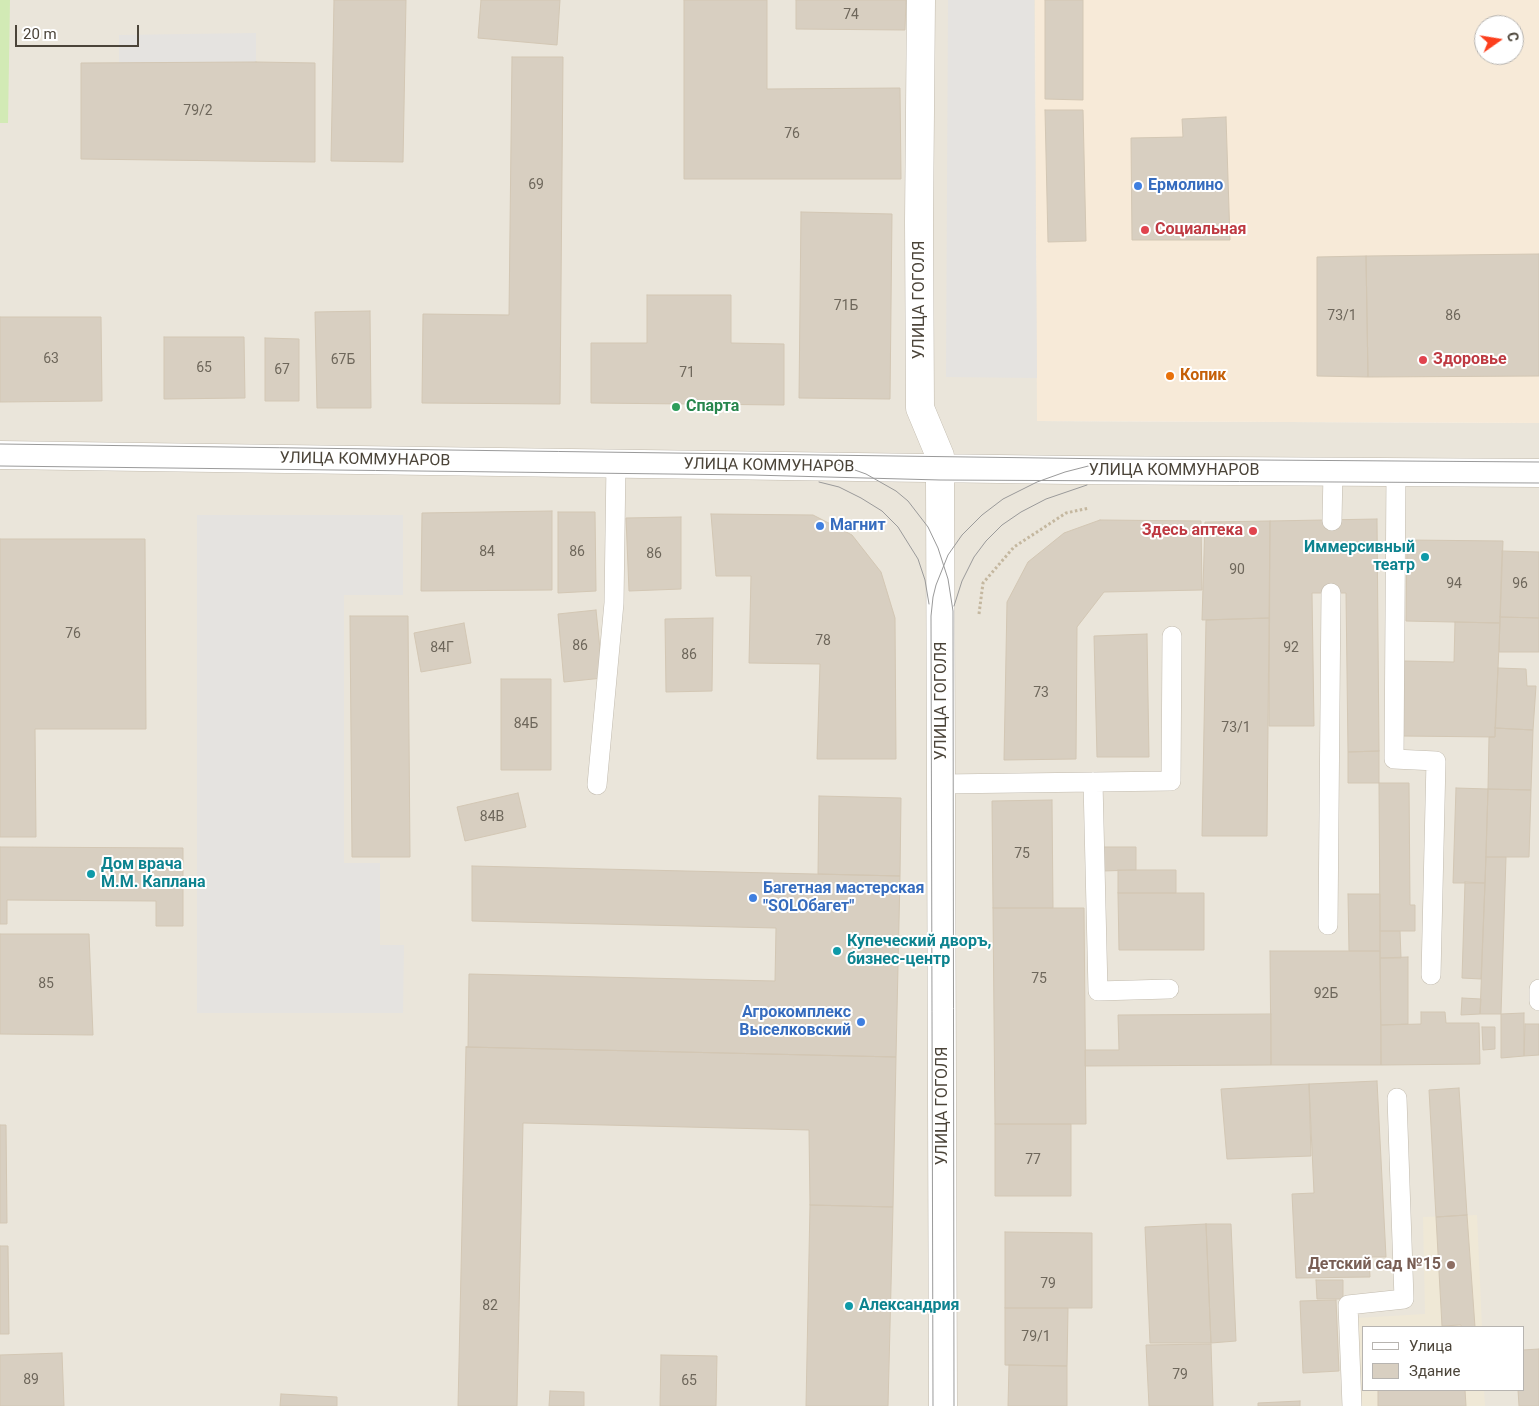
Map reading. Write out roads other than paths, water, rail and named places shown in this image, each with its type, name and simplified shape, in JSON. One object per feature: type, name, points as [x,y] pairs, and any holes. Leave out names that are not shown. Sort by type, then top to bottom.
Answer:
[{"type":"street","name":"УЛИЦА ГОГОЛЯ","points":[[921,0],[920,408],[940,456],[943,1406]]},
{"type":"street","name":"УЛИЦА КОММУНАРОВ","points":[[0,455],[940,468],[1539,473]]},
{"type":"lane","points":[[597,785],[614,603],[616,463]]},
{"type":"lane","points":[[1332,521],[1333,472]]},
{"type":"lane","points":[[1396,472],[1394,759],[1436,761],[1431,975]]},
{"type":"lane","points":[[1328,925],[1331,593]]},
{"type":"lane","points":[[942,784],[1171,781],[1172,636]]},
{"type":"lane","points":[[1093,782],[1098,990],[1169,989]]},
{"type":"lane","points":[[1539,988],[1539,1001]]},
{"type":"lane","points":[[1352,1406],[1348,1305],[1404,1299],[1397,1098]]},
{"type":"tram line","points":[[0,444],[1118,459],[1539,462]]},
{"type":"tram line","points":[[818,460],[841,465],[866,474],[896,491],[908,501],[928,527],[938,548],[948,579],[953,611],[954,1406]]},
{"type":"tram line","points":[[933,1406],[931,616],[933,597],[948,555],[962,535],[982,515],[1003,499],[1037,482],[1100,463]]},
{"type":"tram line","points":[[0,466],[752,475],[940,480],[1539,483]]},
{"type":"tram line","points":[[819,482],[839,487],[861,498],[882,511],[898,527],[918,559],[925,580],[929,604]]},
{"type":"tram line","points":[[954,606],[962,581],[974,557],[986,541],[1002,525],[1021,512],[1046,499],[1087,485]]},
{"type":"place","name":"Ермолино","points":[[1138,186]]},
{"type":"place","name":"Социальная","points":[[1145,230]]},
{"type":"place","name":"Здоровье","points":[[1423,360]]},
{"type":"place","name":"Копик","points":[[1170,376]]},
{"type":"place","name":"Спарта","points":[[676,407]]},
{"type":"place","name":"Магнит","points":[[820,526]]},
{"type":"place","name":"Здесь аптека","points":[[1253,531]]},
{"type":"place","name":"Иммерсивный театр","points":[[1425,557]]},
{"type":"place","name":"Дом врача М.М. Каплана","points":[[91,874]]},
{"type":"place","name":"Багетная мастерская \"SOLOбагет\"","points":[[753,898]]},
{"type":"place","name":"Купеческий дворъ, бизнес-центр","points":[[837,951]]},
{"type":"place","name":"Агрокомплекс Выселковский","points":[[861,1022]]},
{"type":"place","name":"Детский сад №15","points":[[1451,1265]]},
{"type":"place","name":"Александрия","points":[[849,1306]]}]
